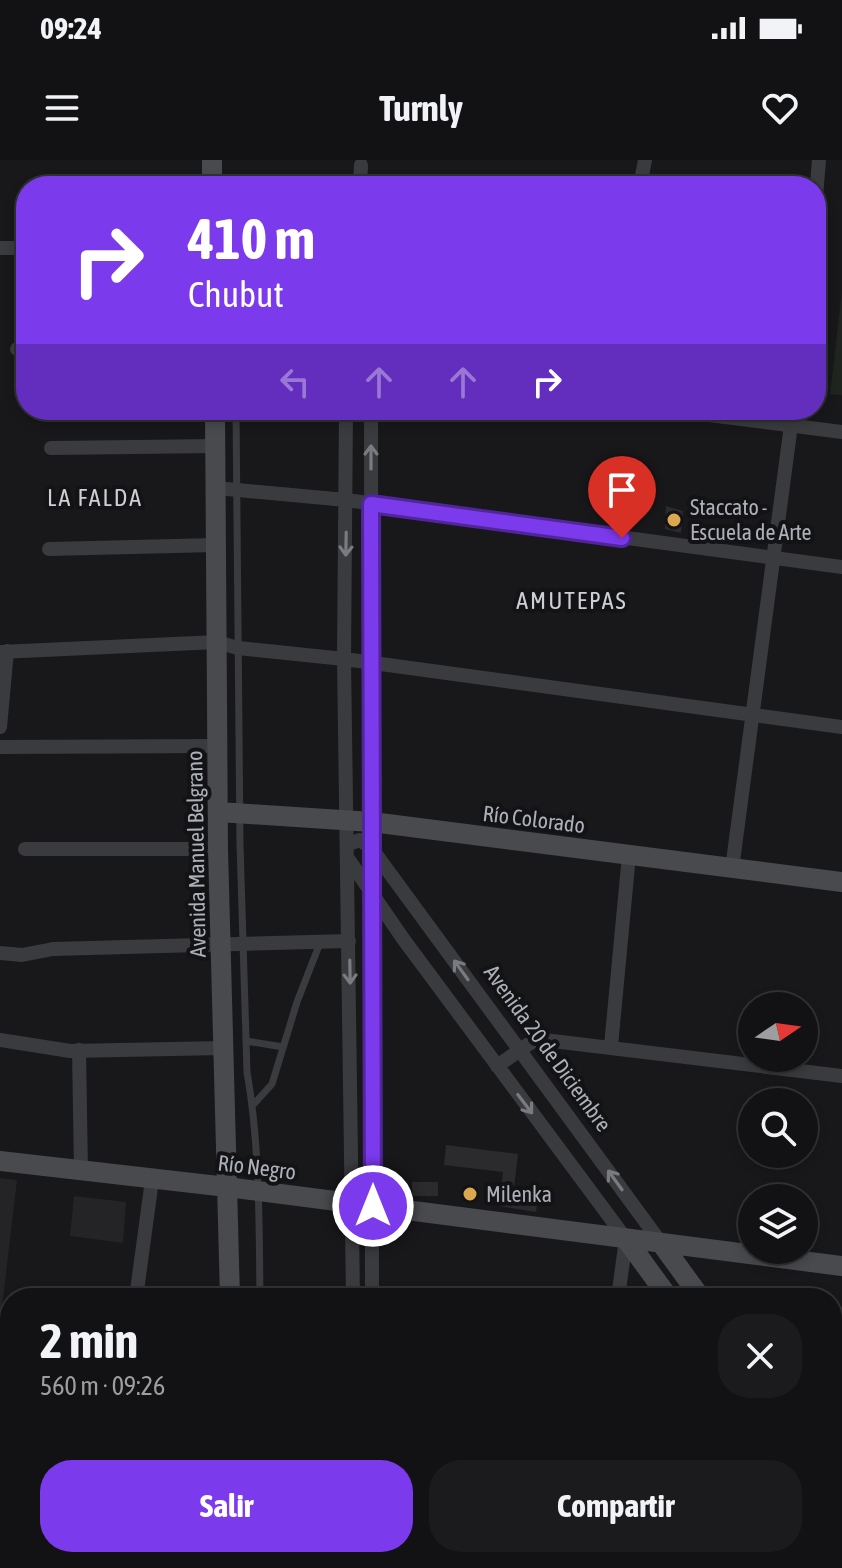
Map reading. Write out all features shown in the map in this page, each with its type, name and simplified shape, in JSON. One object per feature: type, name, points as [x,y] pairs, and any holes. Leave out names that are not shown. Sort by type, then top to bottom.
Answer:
[{"type":"street","points":[[360,176],[361,165]]},
{"type":"street","name":"Avenida Manuel Belgrano","points":[[215,420],[218,746],[230,813],[218,849],[230,1288]]},
{"type":"street","points":[[346,420],[344,659],[353,1288]]},
{"type":"street","points":[[371,420],[372,1288]]},
{"type":"street","points":[[732,869],[792,420]]},
{"type":"street","points":[[799,420],[842,432]]},
{"type":"street","points":[[51,448],[216,446]]},
{"type":"street","points":[[216,488],[346,500],[842,567]]},
{"type":"street","points":[[49,549],[216,545]]},
{"type":"street","points":[[0,727],[3,652],[217,642],[238,648],[344,659],[842,727]]},
{"type":"street","points":[[0,747],[218,746]]},
{"type":"street","name":"Río Colorado","points":[[230,813],[372,822],[842,882]]},
{"type":"street","points":[[348,844],[360,840],[372,849]]},
{"type":"street","points":[[25,849],[218,849]]},
{"type":"street","name":"Avenida 20 de Diciembre","points":[[372,849],[694,1288]]},
{"type":"street","points":[[611,1046],[629,855]]},
{"type":"street","points":[[349,860],[404,940],[662,1288]]},
{"type":"street","points":[[0,953],[22,955],[53,949],[349,941]]},
{"type":"street","points":[[497,1066],[536,1039],[842,1076]]},
{"type":"street","points":[[0,1040],[79,1050],[223,1048]]},
{"type":"street","points":[[79,1050],[81,1171]]},
{"type":"street","name":"Río Negro","points":[[0,1161],[842,1266]]},
{"type":"street","points":[[137,1288],[152,1180]]},
{"type":"street","points":[[619,1288],[626,1239]]},
{"type":"lane","points":[[236,420],[238,648],[230,813],[243,943],[247,1072],[253,1105],[258,1191],[260,1288]]},
{"type":"lane","points":[[253,1105],[272,1084],[297,1002],[321,941]]},
{"type":"lane","points":[[246,1041],[283,1047]]},
{"type":"shaded area","points":[[842,292],[842,395],[830,394]]},
{"type":"shaded area","points":[[0,1178],[17,1180],[4,1288],[0,1288]]},
{"type":"shaded area","points":[[74,1196],[126,1202],[123,1243],[70,1236]]},
{"type":"building","name":"Staccato - Escuela de Arte","points":[[666,506],[683,511],[681,533],[665,529]]},
{"type":"building","points":[[446,1145],[518,1154],[513,1196],[538,1199],[536,1212],[499,1206],[503,1172],[444,1165]]},
{"type":"building","points":[[412,1182],[438,1182],[438,1196],[412,1196]]},
{"type":"place","name":"Staccato - Escuela de Arte","points":[[674,520]]},
{"type":"place","name":"Milenka","points":[[470,1194]]},
{"type":"district","name":"LA FALDA","points":[[95,497]]},
{"type":"district","name":"AMUTEPAS","points":[[572,600]]},
{"type":"route","points":[[373,1206],[371,504],[622,538]]}]
